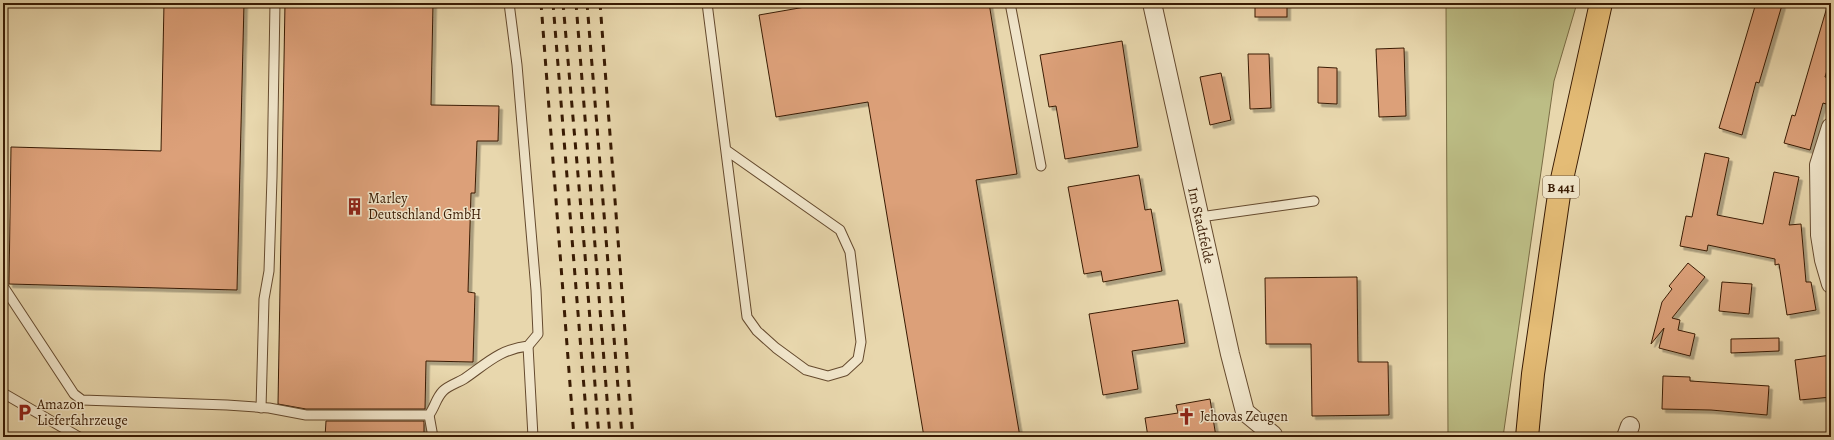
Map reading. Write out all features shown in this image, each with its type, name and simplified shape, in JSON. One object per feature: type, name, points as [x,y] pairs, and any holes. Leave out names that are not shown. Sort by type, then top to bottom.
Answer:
[{"type":"main road","name":"B 441","points":[[1526,437],[1533,374],[1560,188],[1601,3]]},
{"type":"street","name":"Im Stadtfelde","points":[[1152,3],[1230,354],[1245,412],[1273,435]]},
{"type":"street","points":[[1831,127],[1819,165],[1819,192],[1820,235],[1824,260],[1831,284]]},
{"type":"lane","points":[[262,408],[264,299],[269,271],[272,193],[275,3]]},
{"type":"lane","points":[[509,3],[517,65],[536,290],[538,334],[528,346],[533,437]]},
{"type":"lane","points":[[707,3],[747,317],[757,331],[776,348],[806,370],[828,376],[844,371],[858,359],[861,342],[850,252],[840,230],[726,150]]},
{"type":"lane","points":[[1010,3],[1041,166]]},
{"type":"lane","points":[[1200,217],[1314,202]]},
{"type":"lane","points":[[3,286],[74,394],[82,400],[227,405],[262,408],[306,415],[429,415]]},
{"type":"lane","points":[[429,415],[434,409],[436,400],[443,390],[504,351],[516,347],[528,346]]},
{"type":"lane","points":[[3,393],[79,437]]},
{"type":"lane","points":[[429,415],[433,437]]},
{"type":"green space","points":[[1446,3],[1577,3],[1554,81],[1503,437],[1448,437]]},
{"type":"building","points":[[164,3],[244,3],[237,290],[9,284],[11,147],[161,151]]},
{"type":"building","name":"Marley Deutschland GmbH","points":[[285,3],[433,3],[431,105],[499,106],[498,141],[477,141],[475,193],[471,193],[468,292],[475,293],[473,362],[426,361],[425,409],[306,409],[278,404]]},
{"type":"building","points":[[828,3],[989,3],[1017,174],[976,180],[1020,437],[924,437],[868,102],[776,117],[759,15]]},
{"type":"building","points":[[1255,3],[1287,3],[1287,17],[1255,17]]},
{"type":"building","points":[[1756,3],[1775,3],[1782,5],[1759,83],[1756,82],[1742,135],[1719,128]]},
{"type":"building","points":[[1827,7],[1831,8],[1831,57],[1825,77],[1831,78],[1831,85],[1826,104],[1823,103],[1810,150],[1784,143],[1792,115],[1795,116]]},
{"type":"building","points":[[1122,41],[1138,147],[1065,159],[1056,106],[1049,107],[1040,55]]},
{"type":"building","points":[[1404,48],[1406,116],[1379,117],[1376,49]]},
{"type":"building","points":[[1248,54],[1269,54],[1271,108],[1250,109]]},
{"type":"building","points":[[1318,67],[1337,68],[1337,104],[1318,103]]},
{"type":"building","points":[[1221,73],[1231,120],[1210,125],[1200,77]]},
{"type":"building","points":[[1705,153],[1729,158],[1717,215],[1763,224],[1774,172],[1799,177],[1789,225],[1801,224],[1806,282],[1811,282],[1816,310],[1787,315],[1779,264],[1775,265],[1775,259],[1708,245],[1707,251],[1680,246],[1686,216],[1692,217]]},
{"type":"building","points":[[1139,175],[1145,210],[1151,209],[1162,271],[1103,282],[1101,271],[1084,274],[1068,187]]},
{"type":"building","points":[[1688,263],[1705,277],[1672,318],[1680,320],[1678,330],[1695,334],[1690,356],[1659,348],[1664,328],[1651,344],[1662,302],[1672,289],[1669,286]]},
{"type":"building","points":[[1357,277],[1358,362],[1388,362],[1389,415],[1312,416],[1311,344],[1266,344],[1265,278]]},
{"type":"building","points":[[1722,282],[1752,284],[1749,314],[1719,311]]},
{"type":"building","points":[[1178,300],[1185,343],[1132,351],[1138,389],[1103,395],[1089,314]]},
{"type":"building","points":[[1779,338],[1779,351],[1731,353],[1731,339]]},
{"type":"building","points":[[1831,355],[1831,397],[1800,400],[1795,360]]},
{"type":"building","points":[[1663,376],[1690,377],[1690,381],[1769,386],[1767,415],[1711,410],[1662,409]]},
{"type":"building","name":"Jehovas Zeugen","points":[[1210,399],[1216,437],[1148,437],[1145,418],[1178,413],[1176,405]]},
{"type":"building","points":[[326,421],[424,421],[424,437],[325,437]]},
{"type":"railway","points":[[541,3],[574,437]]},
{"type":"railway","points":[[553,3],[588,437]]},
{"type":"railway","points":[[563,3],[599,437]]},
{"type":"railway","points":[[576,3],[610,437]]},
{"type":"railway","points":[[587,3],[622,437]]},
{"type":"railway","points":[[600,3],[633,437]]},
{"type":"place","name":"Marley Deutschland GmbH","points":[[355,206]]},
{"type":"place","name":"Amazon Lieferfahrzeuge","points":[[24,412]]},
{"type":"place","name":"Jehovas Zeugen","points":[[1187,416]]}]
